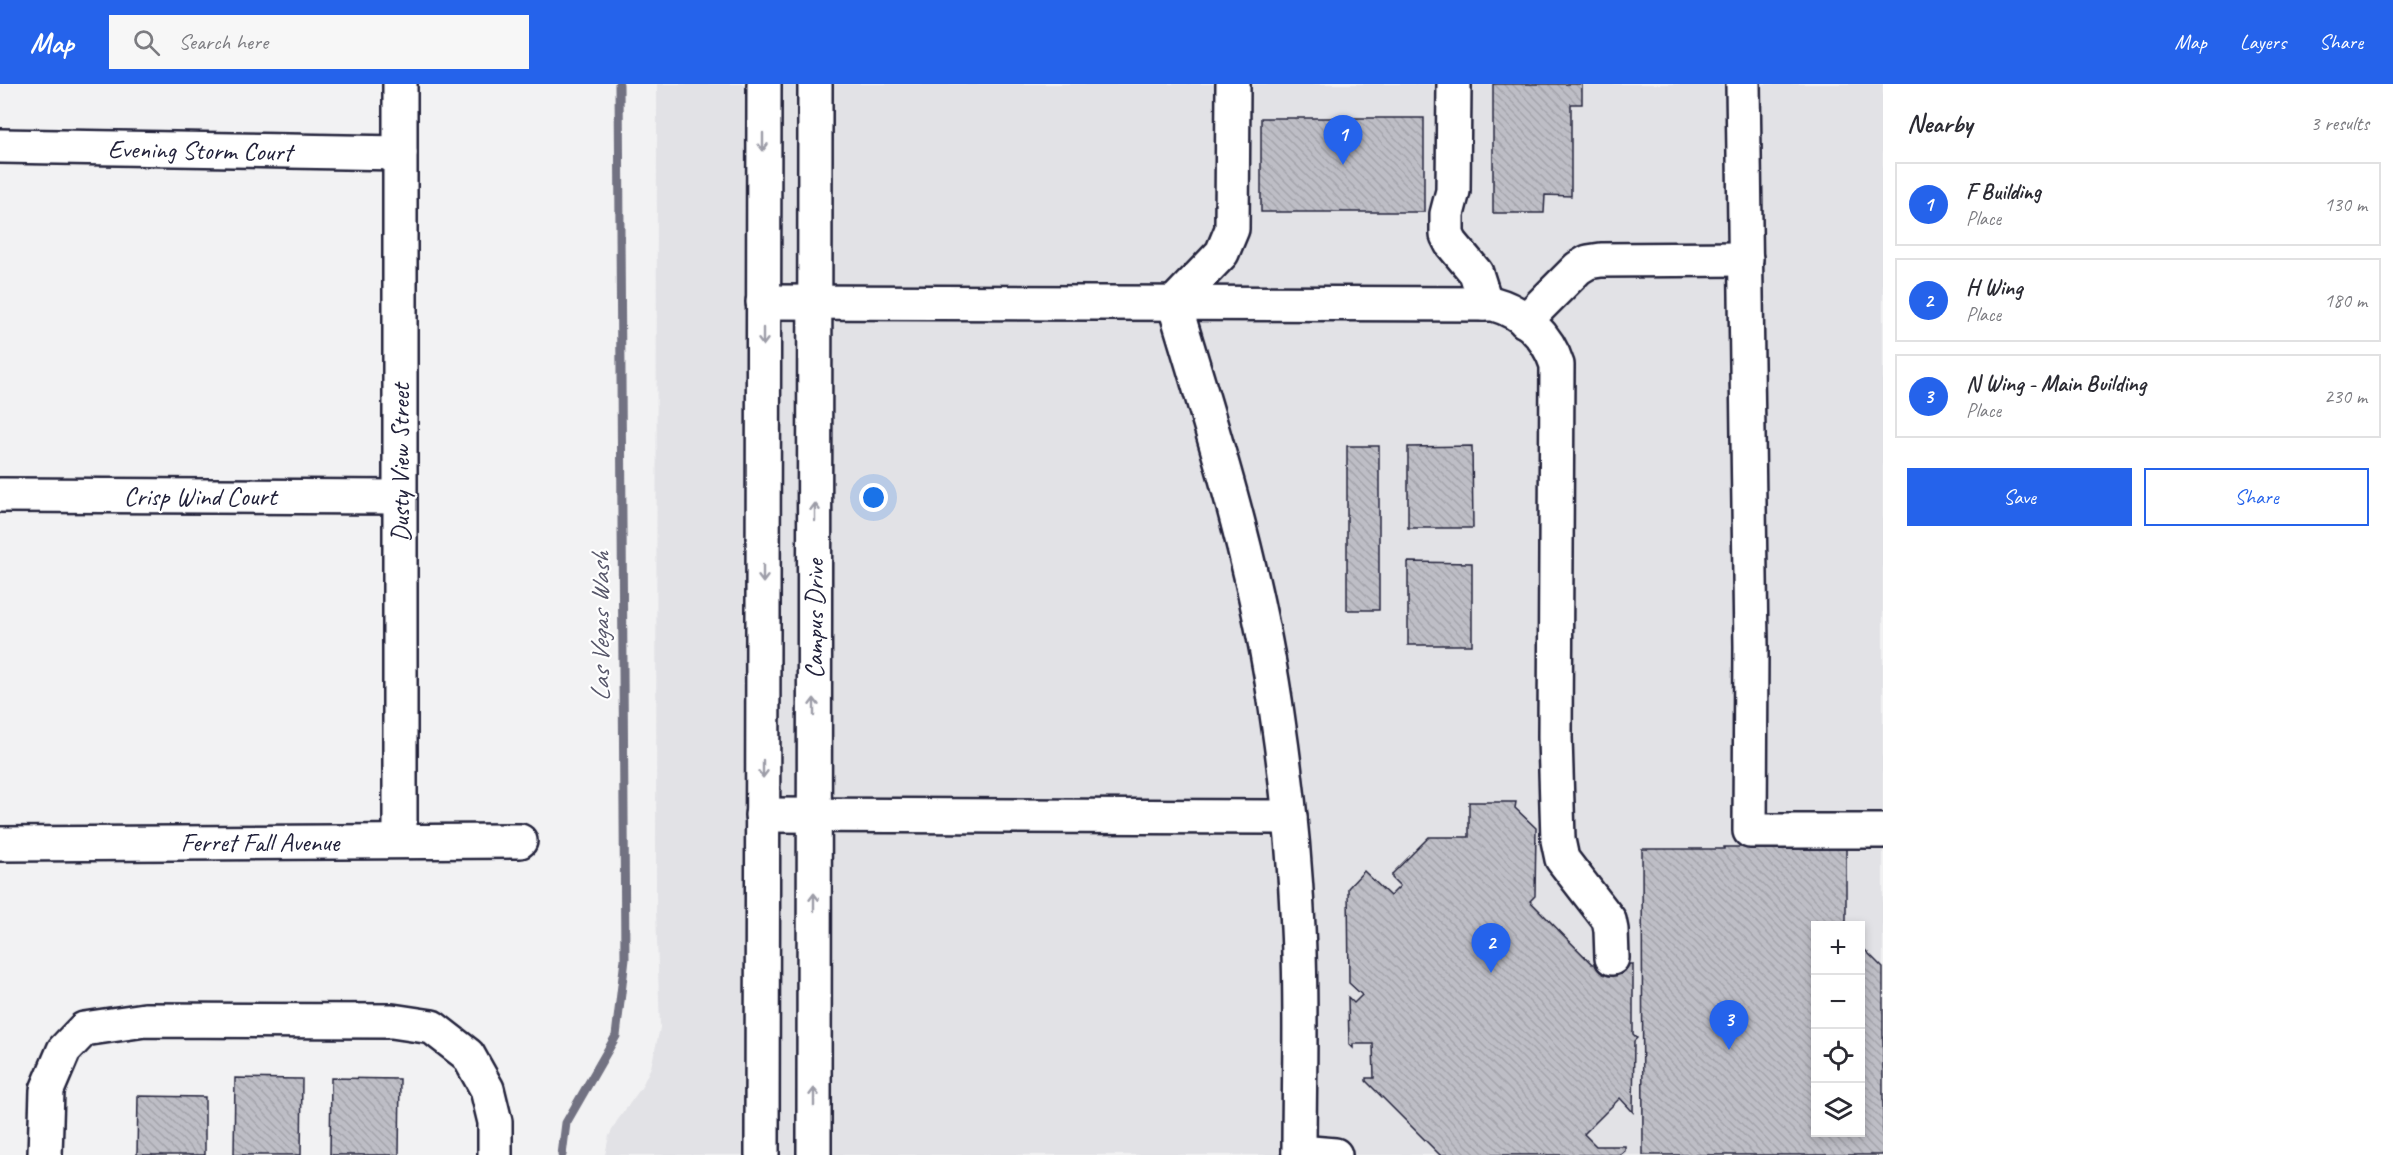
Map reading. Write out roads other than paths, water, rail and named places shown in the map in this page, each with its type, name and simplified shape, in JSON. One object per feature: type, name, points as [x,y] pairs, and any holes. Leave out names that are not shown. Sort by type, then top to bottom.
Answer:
[{"type":"street","name":"Dusty View Street","points":[[400,84],[400,841]]},
{"type":"street","name":"Campus Drive","points":[[762,1155],[764,84]]},
{"type":"street","name":"Campus Drive","points":[[814,1155],[815,84]]},
{"type":"street","points":[[1174,303],[1222,253],[1232,229],[1233,84]]},
{"type":"street","points":[[1454,84],[1453,191],[1446,214],[1446,235],[1476,273],[1483,304]]},
{"type":"street","points":[[1743,84],[1751,646],[1750,831],[1883,831]]},
{"type":"street","name":"Evening Storm Court","points":[[0,146],[400,153]]},
{"type":"street","points":[[1525,321],[1578,268],[1588,262],[1746,259]]},
{"type":"street","points":[[763,302],[1483,304],[1504,307],[1516,312],[1549,344],[1557,365],[1555,737],[1559,849],[1569,868],[1609,920],[1612,958]]},
{"type":"street","points":[[1174,303],[1224,469],[1253,584],[1278,719],[1290,817],[1299,947],[1299,1154],[1335,1155]]},
{"type":"street","name":"Crisp Wind Court","points":[[0,495],[400,497]]},
{"type":"street","points":[[762,815],[1290,817]]},
{"type":"street","name":"Ferret Fall Avenue","points":[[0,844],[520,841]]},
{"type":"street","points":[[45,1155],[46,1090],[64,1050],[84,1029],[145,1020],[392,1021],[432,1027],[468,1055],[487,1089],[495,1122],[495,1155]]},
{"type":"waterway","name":"Las Vegas Wash","points":[[562,1155],[566,1123],[616,1036],[625,959],[619,84]]},
{"type":"place","name":"F Building","points":[[1343,165]]},
{"type":"place","name":"H Wing","points":[[1491,973]]},
{"type":"place","name":"N Wing - Main Building","points":[[1729,1050]]}]
